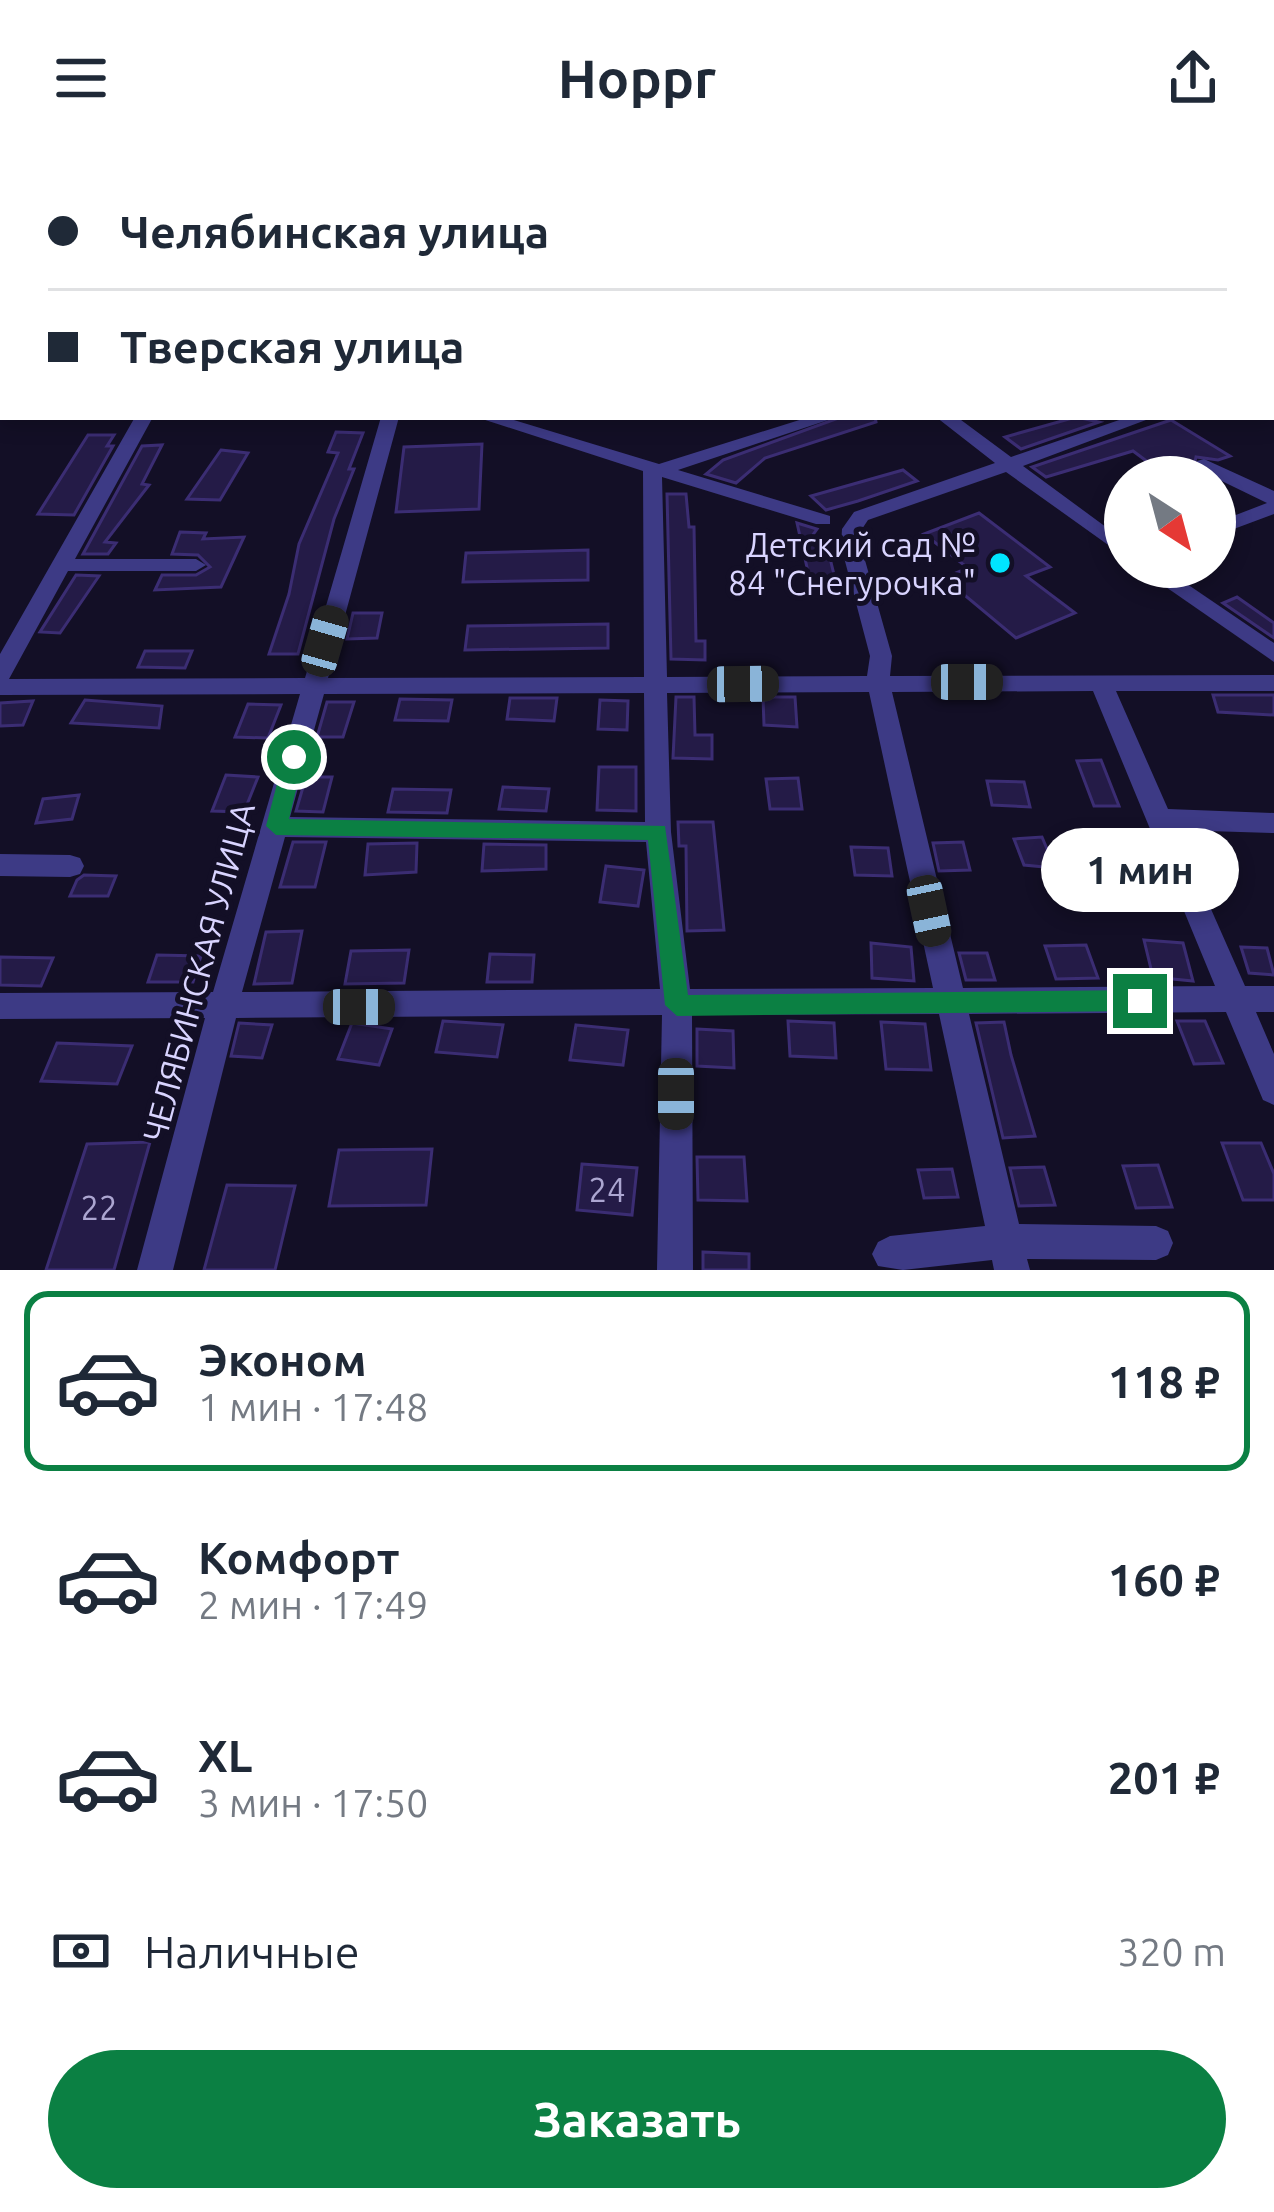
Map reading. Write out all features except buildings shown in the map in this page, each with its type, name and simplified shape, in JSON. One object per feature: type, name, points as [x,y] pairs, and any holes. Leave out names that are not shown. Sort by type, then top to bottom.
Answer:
[{"type":"street","points":[[0,674],[142,420]]},
{"type":"street","name":"ЧЕЛЯБИНСКАЯ УЛИЦА","points":[[155,1270],[223,1007],[388,420]]},
{"type":"street","points":[[493,420],[652,472],[823,520]]},
{"type":"street","points":[[515,428],[543,420]]},
{"type":"street","points":[[652,472],[818,420]]},
{"type":"street","points":[[949,420],[1104,535]]},
{"type":"street","points":[[1009,1256],[878,681],[881,656],[851,545],[852,529],[861,516],[1136,420]]},
{"type":"street","points":[[652,472],[658,832],[677,1005],[675,1270]]},
{"type":"street","points":[[1236,482],[1274,503]]},
{"type":"street","points":[[1236,520],[1274,503]]},
{"type":"street","points":[[61,566],[196,566]]},
{"type":"street","points":[[1178,588],[1274,654]]},
{"type":"street","points":[[1100,683],[1274,1090]]},
{"type":"street","points":[[0,686],[1274,683]]},
{"type":"street","points":[[1158,819],[1274,823]]},
{"type":"street","points":[[276,826],[658,832]]},
{"type":"street","points":[[0,865],[70,866]]},
{"type":"street","points":[[0,1006],[1274,999]]},
{"type":"street","points":[[890,1254],[1009,1256],[1156,1243]]},
{"type":"place","name":"Детский сад № 84 \"Снегурочка\"","points":[[1000,563]]},
{"type":"route","points":[[294,757],[276,826],[658,832],[677,1005],[1140,1001]]}]
